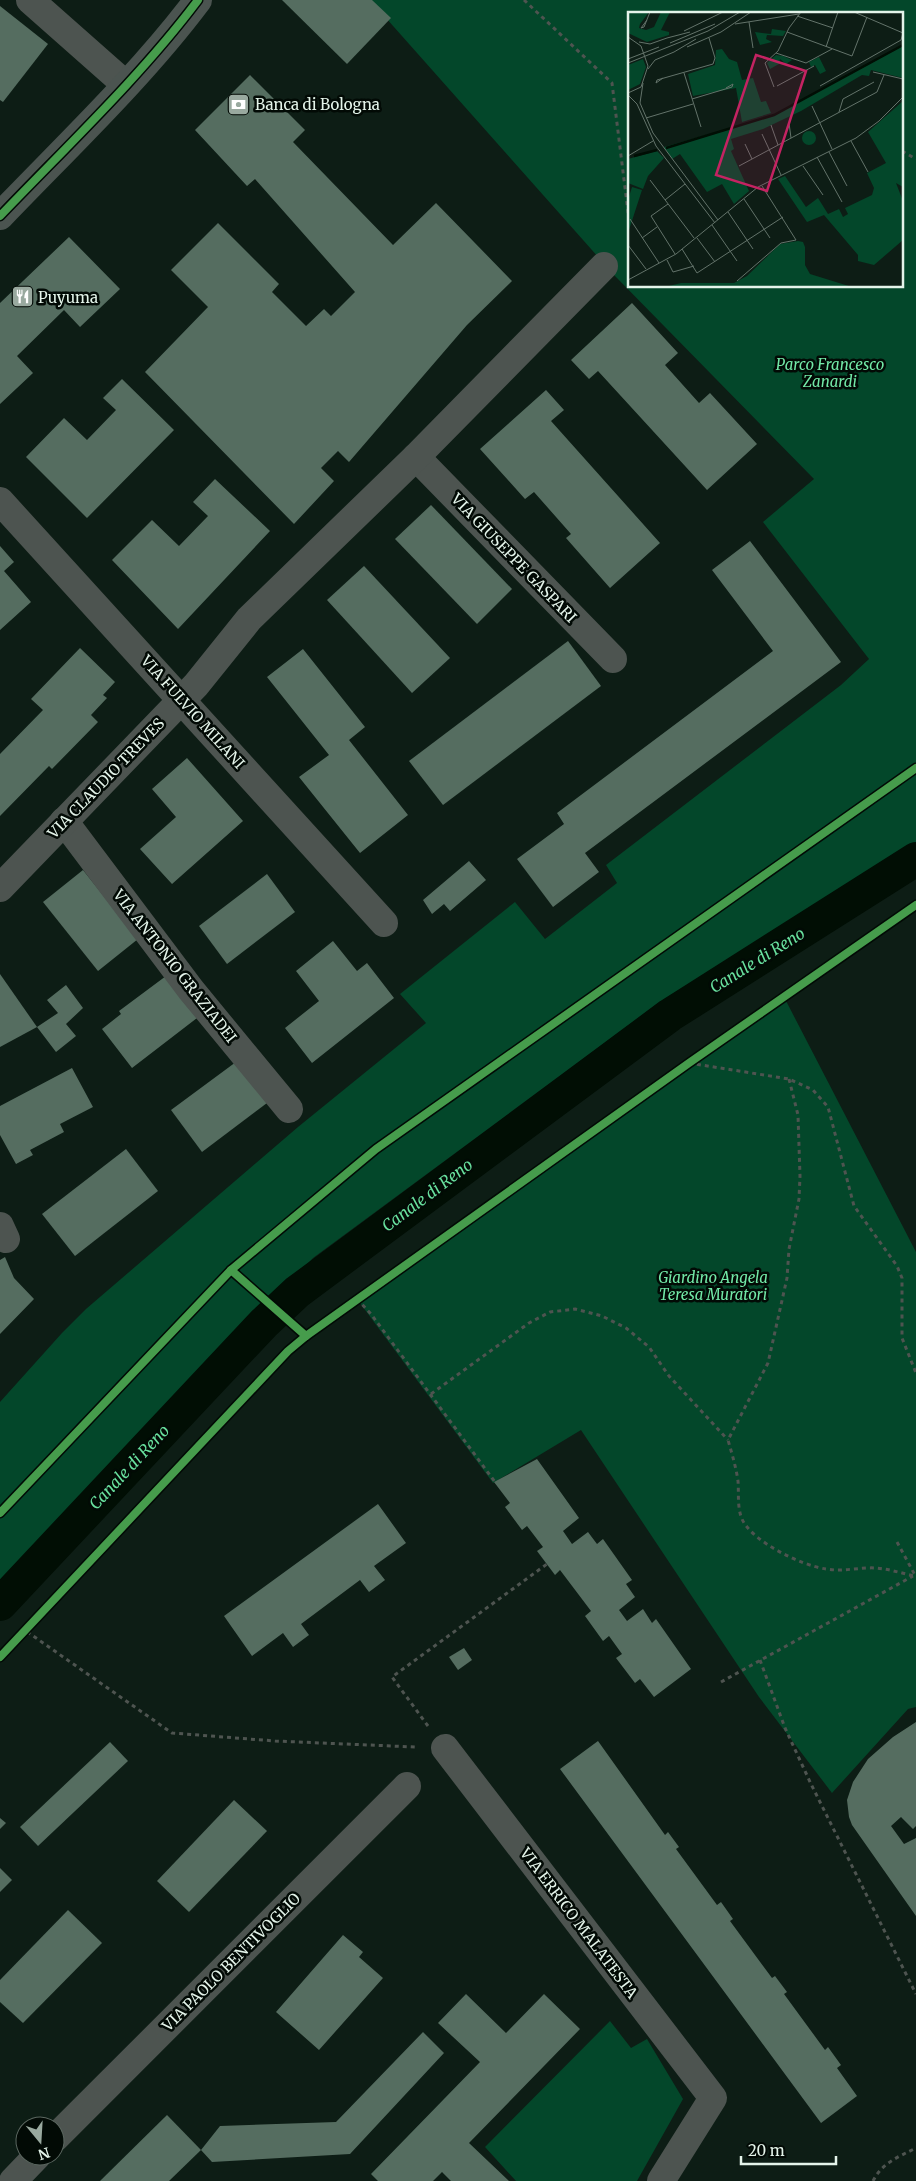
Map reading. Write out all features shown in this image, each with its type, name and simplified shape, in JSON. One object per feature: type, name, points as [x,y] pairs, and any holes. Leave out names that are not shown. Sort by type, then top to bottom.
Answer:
[{"type":"main road","points":[[0,216],[126,84],[179,26],[198,0]]},
{"type":"street","points":[[30,0],[126,84]]},
{"type":"street","points":[[416,457],[604,266]]},
{"type":"street","name":"VIA CLAUDIO TREVES","points":[[0,888],[182,699],[249,619],[416,457]]},
{"type":"street","name":"VIA GIUSEPPE GASPARI","points":[[416,457],[613,660]]},
{"type":"street","name":"VIA FULVIO MILANI","points":[[0,501],[384,923]]},
{"type":"street","name":"VIA ANTONIO GRAZIADEI","points":[[64,821],[191,990],[289,1109]]},
{"type":"street","name":"VIA ERRICO MALATESTA","points":[[445,1748],[713,2098],[660,2181]]},
{"type":"street","name":"VIA PAOLO BENTIVOGLIO","points":[[65,2128],[407,1786]]},
{"type":"street","points":[[13,2181],[28,2166]]},
{"type":"path","points":[[524,0],[612,83],[628,212]]},
{"type":"path","points":[[904,152],[916,159]]},
{"type":"path","points":[[681,1069],[697,1058]]},
{"type":"path","points":[[689,1063],[789,1079],[813,1090],[828,1107],[854,1206],[897,1266],[902,1278],[902,1338],[916,1373]]},
{"type":"path","points":[[728,1440],[768,1363],[787,1278],[789,1249],[799,1199],[800,1176],[798,1115],[789,1079]]},
{"type":"path","points":[[350,1304],[365,1293]]},
{"type":"path","points":[[357,1299],[371,1314],[495,1482]]},
{"type":"path","points":[[431,1394],[529,1323],[550,1312],[575,1309],[602,1316],[626,1328],[649,1347],[669,1376],[728,1440],[738,1484],[738,1503],[743,1520],[755,1536],[770,1546],[810,1565],[826,1569],[875,1568],[915,1577]]},
{"type":"path","points":[[298,1329],[306,1336]]},
{"type":"path","points":[[19,1637],[288,1351],[313,1331]]},
{"type":"path","points":[[897,1542],[915,1577]]},
{"type":"path","points":[[445,1748],[392,1677],[547,1564]]},
{"type":"path","points":[[721,1682],[915,1577]]},
{"type":"path","points":[[26,1631],[172,1733],[275,1741],[445,1748]]},
{"type":"path","points":[[760,1660],[785,1728],[811,1784],[916,1994]]},
{"type":"path","points":[[873,2181],[878,2171],[887,2163],[916,2148]]},
{"type":"green space","name":"Parco Francesco Zanardi","points":[[370,0],[916,0],[916,847],[664,999],[313,1258],[0,1587],[0,1402],[62,1333],[86,1309],[298,1127],[426,1023],[400,994],[515,902],[545,939],[617,883],[606,865],[841,685],[869,659],[763,522],[814,479],[615,276]]},
{"type":"green space","name":"Giardino Angela Teresa Muratori","points":[[784,997],[916,1252],[916,1707],[908,1709],[832,1793],[759,1697],[581,1430],[493,1483],[357,1299]]},
{"type":"green space","points":[[610,2021],[631,2048],[647,2039],[683,2099],[637,2181],[516,2181],[485,2147]]},
{"type":"building","points":[[282,0],[372,0],[391,18],[347,64]]},
{"type":"building","points":[[0,6],[48,44],[3,102],[0,100]]},
{"type":"building","points":[[250,75],[305,130],[293,142],[393,245],[436,203],[512,281],[467,325],[349,462],[338,451],[321,468],[334,481],[294,524],[145,372],[208,307],[171,270],[218,223],[279,284],[272,292],[306,326],[324,309],[331,316],[355,292],[255,179],[247,186],[195,130]]},
{"type":"building","points":[[69,237],[120,289],[80,327],[64,310],[17,356],[33,373],[0,404],[0,303]]},
{"type":"building","points":[[632,303],[678,353],[665,365],[699,403],[710,393],[757,444],[707,490],[598,371],[589,379],[571,360]]},
{"type":"building","points":[[122,379],[174,430],[87,518],[26,457],[64,418],[87,440],[116,410],[103,398]]},
{"type":"building","points":[[546,390],[564,410],[551,421],[660,543],[610,588],[566,538],[571,534],[534,492],[525,499],[480,449]]},
{"type":"building","points":[[215,479],[270,531],[178,629],[112,560],[152,520],[179,546],[208,516],[193,502]]},
{"type":"building","points":[[431,505],[512,589],[477,624],[395,539]]},
{"type":"building","points":[[750,541],[841,662],[585,853],[599,872],[553,907],[517,859],[564,824],[557,813],[773,651],[712,570]]},
{"type":"building","points":[[0,546],[14,562],[4,571],[31,602],[0,630]]},
{"type":"building","points":[[364,566],[450,658],[412,693],[327,600]]},
{"type":"building","points":[[568,641],[601,686],[443,805],[409,761]]},
{"type":"building","points":[[80,648],[115,682],[103,695],[107,698],[91,715],[98,722],[52,769],[49,766],[0,816],[0,754],[43,710],[31,699]]},
{"type":"building","points":[[303,649],[365,727],[349,740],[408,815],[360,853],[299,777],[329,755],[267,677]]},
{"type":"building","points":[[187,758],[243,821],[172,884],[140,849],[176,817],[152,789]]},
{"type":"building","points":[[469,861],[486,880],[450,911],[444,904],[432,914],[423,900]]},
{"type":"building","points":[[83,870],[138,939],[98,971],[43,902]]},
{"type":"building","points":[[267,874],[295,912],[227,964],[199,926]]},
{"type":"building","points":[[333,941],[357,971],[367,963],[394,998],[312,1063],[285,1028],[319,1001],[296,971]]},
{"type":"building","points":[[0,974],[37,1027],[0,1047]]},
{"type":"building","points":[[166,976],[197,1018],[132,1068],[102,1029],[121,1014],[119,1011]]},
{"type":"building","points":[[66,985],[83,1008],[66,1024],[76,1036],[56,1052],[37,1027],[58,1013],[47,1000]]},
{"type":"building","points":[[240,1059],[271,1100],[202,1152],[171,1110]]},
{"type":"building","points":[[72,1068],[93,1107],[60,1124],[64,1132],[30,1150],[33,1155],[16,1164],[0,1135],[0,1106]]},
{"type":"building","points":[[126,1149],[158,1191],[75,1256],[42,1214]]},
{"type":"building","points":[[5,1257],[14,1278],[34,1299],[0,1334],[0,1260]]},
{"type":"building","points":[[537,1459],[579,1518],[563,1531],[572,1544],[588,1532],[597,1544],[603,1539],[632,1580],[626,1584],[635,1597],[619,1610],[627,1621],[643,1609],[652,1623],[656,1619],[691,1669],[654,1697],[640,1679],[635,1683],[616,1658],[622,1654],[609,1636],[603,1641],[585,1616],[591,1611],[560,1570],[555,1575],[537,1551],[543,1547],[527,1526],[522,1530],[505,1507],[510,1503],[494,1482]]},
{"type":"building","points":[[378,1504],[406,1543],[374,1566],[385,1580],[369,1592],[360,1580],[301,1624],[309,1635],[293,1647],[283,1633],[252,1656],[224,1616]]},
{"type":"building","points":[[464,1648],[472,1660],[458,1670],[449,1657]]},
{"type":"building","points":[[916,1722],[916,1826],[913,1829],[901,1817],[891,1826],[904,1844],[916,1838],[916,1916],[852,1825],[847,1800],[853,1782],[868,1759],[893,1737]]},
{"type":"building","points":[[598,1741],[665,1835],[668,1832],[679,1847],[676,1849],[717,1905],[721,1902],[733,1919],[730,1921],[772,1978],[775,1976],[787,1992],[784,1994],[825,2050],[828,2047],[841,2065],[837,2068],[857,2096],[821,2123],[560,1769]]},
{"type":"building","points":[[110,1742],[128,1761],[38,1846],[20,1827]]},
{"type":"building","points":[[234,1800],[267,1831],[189,1912],[157,1881]]},
{"type":"building","points":[[0,1818],[6,1823],[0,1829]]},
{"type":"building","points":[[0,1868],[12,1880],[0,1892]]},
{"type":"building","points":[[68,1910],[102,1943],[23,2023],[0,2002],[0,1980]]},
{"type":"building","points":[[343,1935],[363,1952],[359,1957],[383,1978],[319,2050],[276,2012]]},
{"type":"building","points":[[466,1994],[506,2033],[544,1994],[580,2029],[469,2143],[509,2181],[451,2181],[442,2172],[433,2181],[378,2181],[371,2174],[480,2062],[438,2023]]},
{"type":"building","points":[[423,2032],[444,2053],[350,2154],[212,2162],[201,2150],[220,2126],[336,2122]]},
{"type":"building","points":[[167,2115],[201,2150],[169,2181],[100,2181]]},
{"type":"waterway","name":"Canale di Reno","points":[[0,1604],[264,1323],[297,1292],[670,1015],[916,859]]},
{"type":"cycle path","points":[[0,216],[128,84],[198,0]]},
{"type":"cycle path","points":[[0,1513],[231,1270],[376,1149],[916,768]]},
{"type":"cycle path","points":[[0,1657],[288,1351],[306,1336],[689,1063],[916,905]]},
{"type":"cycle path","points":[[231,1270],[306,1336]]},
{"type":"place","name":"Banca di Bologna","points":[[239,104]]},
{"type":"place","name":"Puyuma","points":[[22,297]]}]
